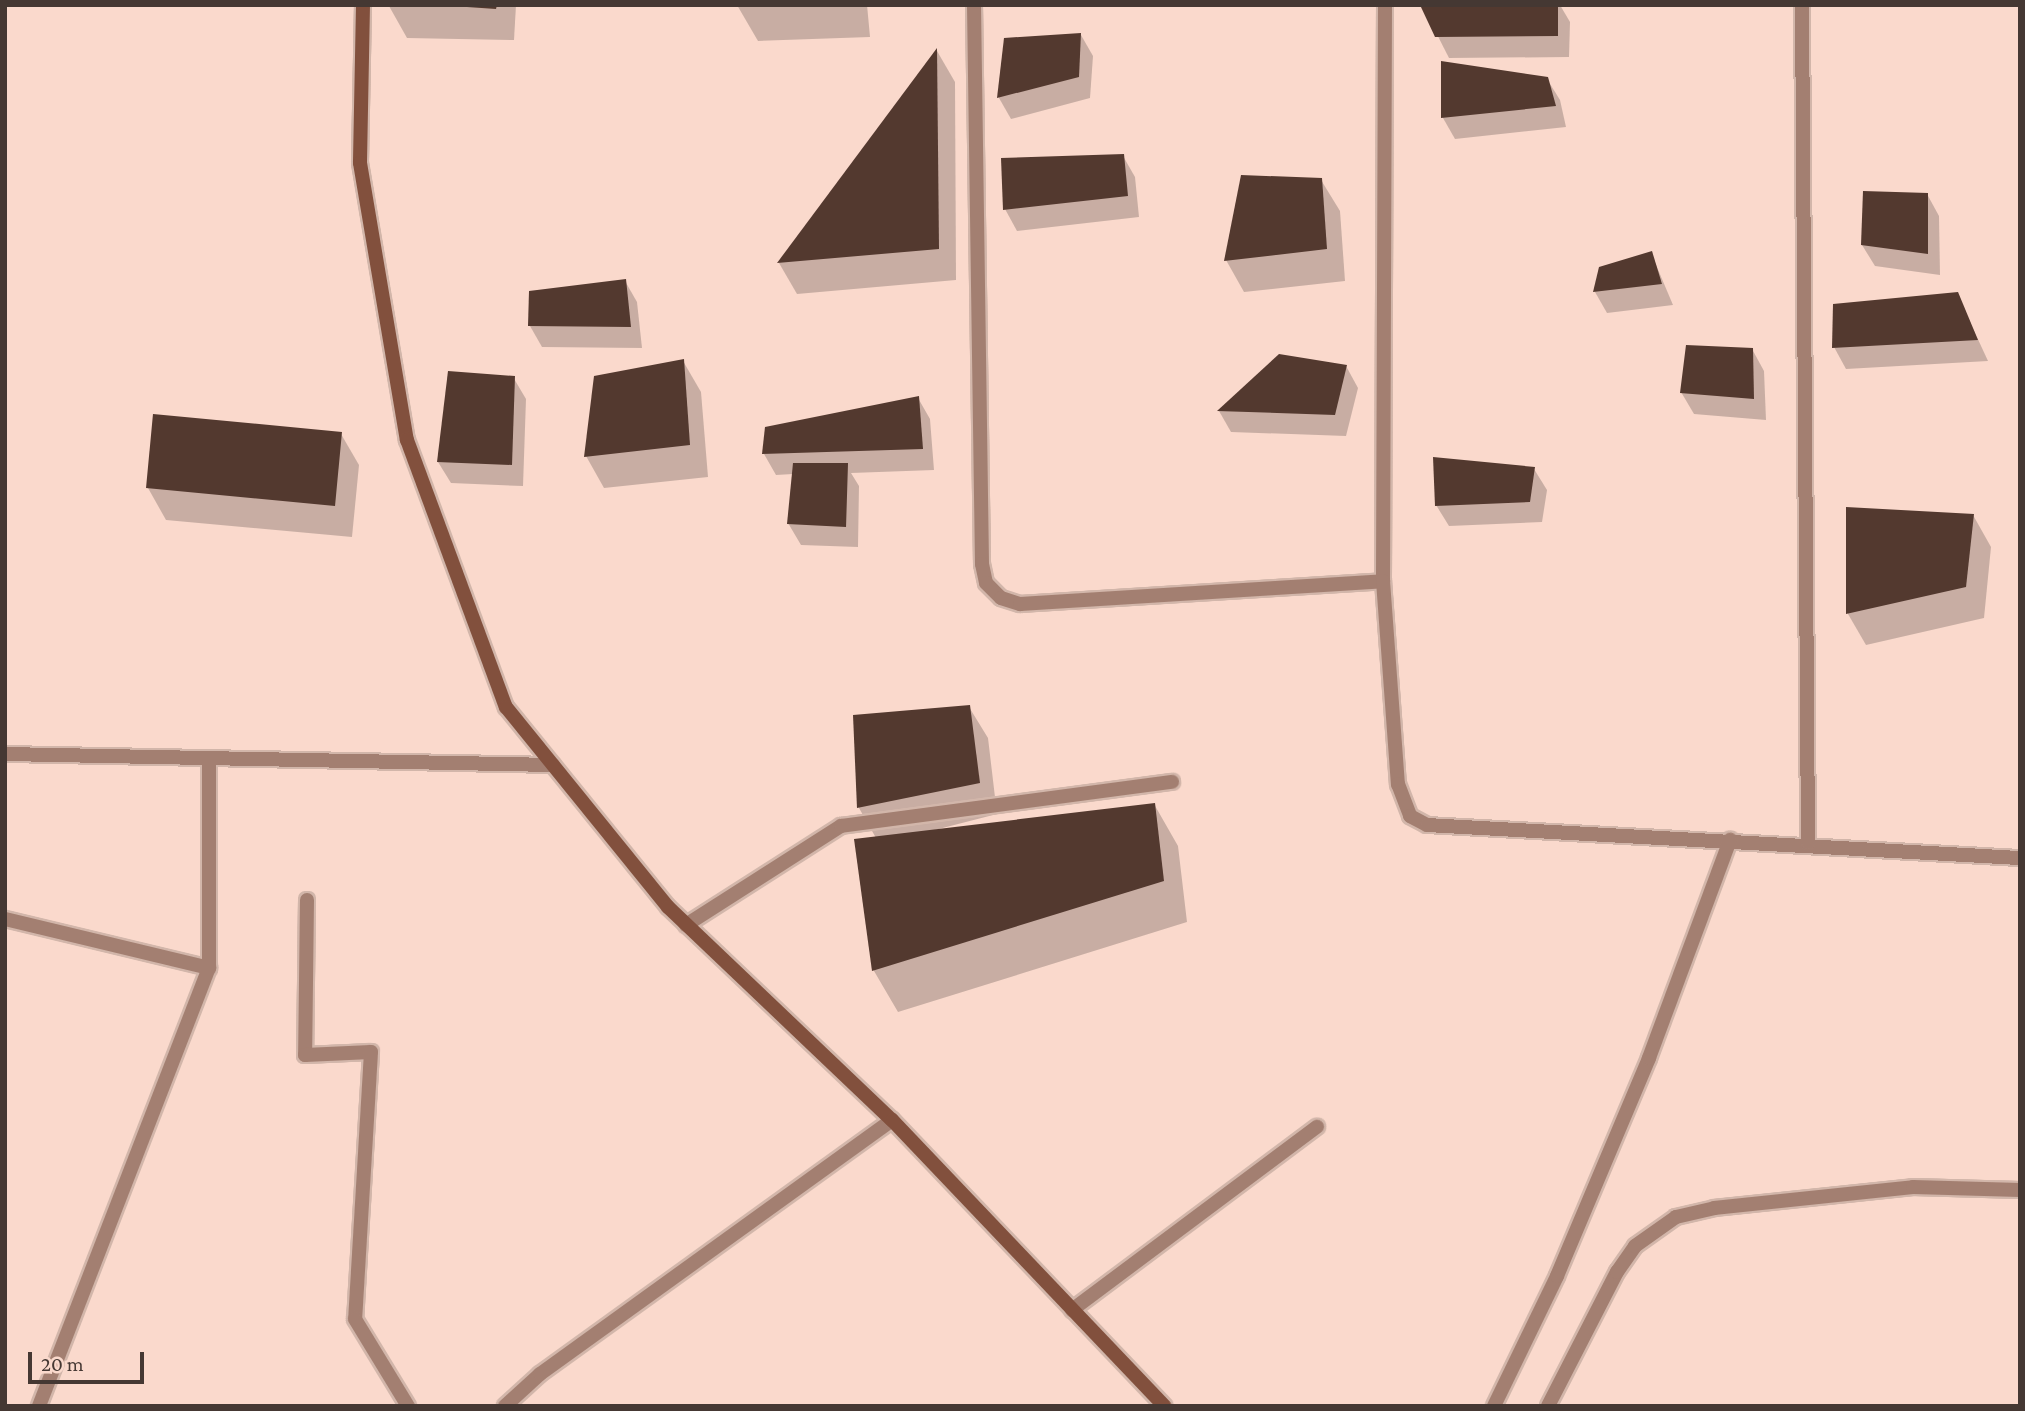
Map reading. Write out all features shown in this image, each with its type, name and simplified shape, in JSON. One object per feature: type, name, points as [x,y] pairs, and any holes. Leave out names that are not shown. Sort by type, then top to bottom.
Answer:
[{"type":"main road","points":[[363,5],[360,163],[407,440],[506,707],[686,925],[892,1120],[1164,1406]]},
{"type":"street","points":[[974,5],[982,564],[986,583],[1001,598],[1020,604],[1383,581]]},
{"type":"street","points":[[1385,5],[1383,581],[1398,784],[1410,817],[1427,825],[1808,843],[2020,858]]},
{"type":"street","points":[[1802,5],[1808,843]]},
{"type":"street","points":[[5,754],[553,765]]},
{"type":"street","points":[[39,1406],[209,968],[209,758]]},
{"type":"street","points":[[686,925],[841,826],[1172,782]]},
{"type":"street","points":[[1494,1406],[1558,1276],[1649,1058],[1730,840]]},
{"type":"street","points":[[307,900],[305,1055],[371,1052],[355,1319],[408,1406]]},
{"type":"street","points":[[5,919],[209,968]]},
{"type":"street","points":[[505,1406],[540,1374],[892,1120]]},
{"type":"street","points":[[1072,1310],[1317,1126]]},
{"type":"street","points":[[1548,1406],[1617,1272],[1635,1246],[1676,1217],[1714,1208],[1913,1187],[2020,1190]]},
{"type":"building","points":[[438,5],[497,5],[496,9]]},
{"type":"building","points":[[1420,5],[1558,5],[1558,36],[1435,37]]},
{"type":"building","points":[[1081,33],[1079,77],[997,98],[1004,38]]},
{"type":"building","points":[[937,48],[939,249],[777,263]]},
{"type":"building","points":[[1441,61],[1548,77],[1556,106],[1441,118]]},
{"type":"building","points":[[1124,154],[1128,196],[1003,210],[1001,158]]},
{"type":"building","points":[[1241,175],[1322,178],[1327,249],[1224,261]]},
{"type":"building","points":[[1863,191],[1928,193],[1928,254],[1861,245]]},
{"type":"building","points":[[1652,251],[1662,284],[1593,292],[1599,267]]},
{"type":"building","points":[[626,279],[631,327],[528,326],[529,291]]},
{"type":"building","points":[[1958,292],[1978,340],[1832,348],[1833,304]]},
{"type":"building","points":[[1686,345],[1753,348],[1754,399],[1680,393]]},
{"type":"building","points":[[1279,354],[1347,365],[1335,415],[1217,411]]},
{"type":"building","points":[[684,359],[690,445],[584,457],[594,376]]},
{"type":"building","points":[[448,371],[515,376],[512,465],[437,462]]},
{"type":"building","points":[[919,396],[923,449],[762,454],[765,427]]},
{"type":"building","points":[[153,414],[342,432],[335,506],[146,488]]},
{"type":"building","points":[[1433,457],[1535,467],[1530,502],[1435,506]]},
{"type":"building","points":[[793,463],[848,463],[846,527],[787,524]]},
{"type":"building","points":[[1846,507],[1974,514],[1966,587],[1846,614]]},
{"type":"building","points":[[970,705],[980,783],[857,808],[853,715]]},
{"type":"building","points":[[1155,803],[1164,881],[872,971],[854,839]]}]
